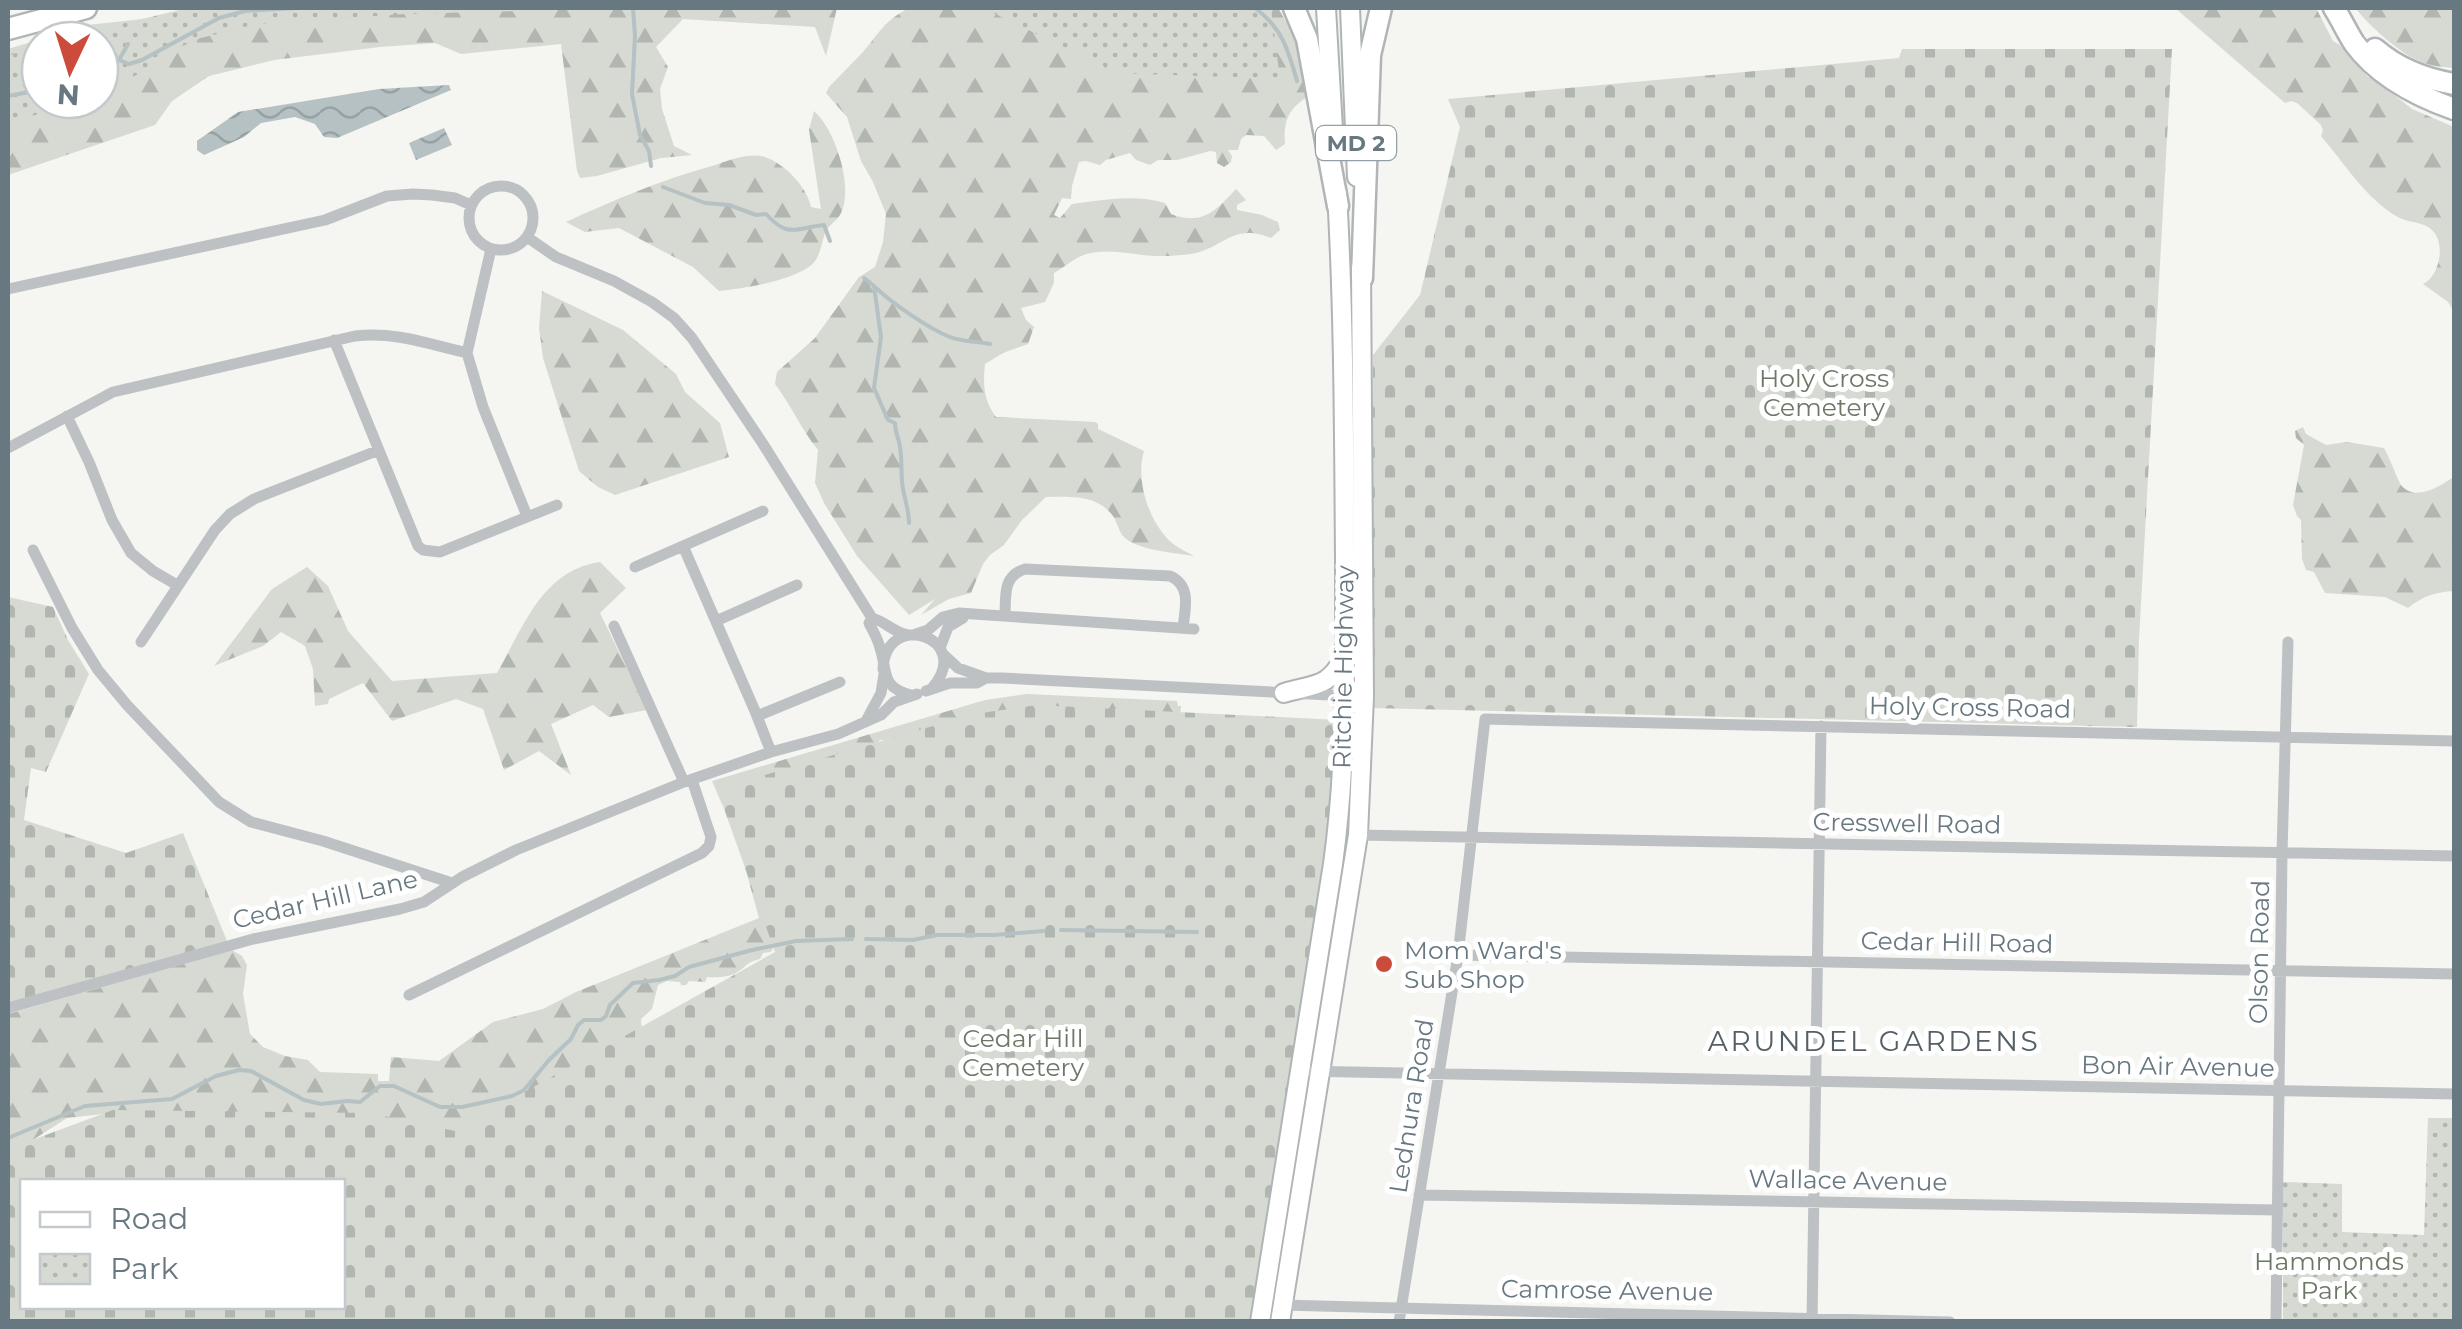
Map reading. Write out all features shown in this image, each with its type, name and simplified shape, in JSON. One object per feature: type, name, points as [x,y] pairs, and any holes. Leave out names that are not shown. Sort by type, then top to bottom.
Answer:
[{"type":"highway","points":[[8,29],[86,8]]},
{"type":"highway","points":[[1294,8],[1306,39],[1338,206]]},
{"type":"highway","points":[[1362,278],[1370,55],[1381,8]]},
{"type":"highway","points":[[2335,8],[2362,37],[2404,70],[2454,84]]},
{"type":"highway","points":[[2335,8],[2355,44],[2372,62],[2411,91],[2454,109]]},
{"type":"main road","name":"Ritchie Highway","points":[[1262,1313],[1338,834],[1344,696],[1344,386],[1326,8]]},
{"type":"main road","name":"Ritchie Highway","points":[[1281,1313],[1358,836],[1364,697],[1362,278],[1350,8]]},
{"type":"main road","points":[[1284,693],[1326,681],[1337,672],[1344,656]]},
{"type":"street","points":[[497,186],[525,196],[533,214],[527,238],[505,250],[491,249],[477,241],[468,222],[478,194],[497,186]]},
{"type":"street","points":[[8,289],[325,220],[387,196],[432,195],[471,205]]},
{"type":"street","points":[[527,238],[556,257],[614,281],[674,318],[742,412],[872,618],[890,629],[927,637],[958,668],[986,678],[1364,697]]},
{"type":"street","points":[[491,249],[466,353],[526,516]]},
{"type":"street","points":[[8,448],[113,392],[334,340],[376,333],[466,353]]},
{"type":"street","points":[[334,340],[422,550],[440,552],[557,505]]},
{"type":"street","points":[[67,416],[112,520],[131,552],[177,585]]},
{"type":"street","points":[[141,642],[215,530],[242,506],[379,450]]},
{"type":"street","points":[[635,567],[763,511]]},
{"type":"street","points":[[683,546],[771,752]]},
{"type":"street","points":[[33,550],[98,670],[219,802],[251,822],[452,882]]},
{"type":"street","points":[[866,721],[881,693],[888,649],[898,639],[928,630],[943,617],[959,613],[1188,629],[1184,589],[1179,580],[1170,576],[1025,569],[1011,576],[1007,583],[1006,616]]},
{"type":"street","points":[[716,621],[797,585]]},
{"type":"street","points":[[872,618],[869,624],[880,646],[888,682],[898,691],[922,693],[942,675],[941,651],[950,624],[974,614]]},
{"type":"street","points":[[408,995],[706,850],[711,836],[614,626]]},
{"type":"street","name":"Olson Road","points":[[2276,1322],[2288,642]]},
{"type":"street","name":"Cedar Hill Lane","points":[[8,1008],[253,938],[424,902],[500,857],[688,781],[838,734],[882,714],[894,702],[950,683],[976,683],[986,678]]},
{"type":"street","points":[[757,716],[840,682]]},
{"type":"street","name":"Holy Cross Road","points":[[1485,718],[2454,740]]},
{"type":"street","name":"Lednura Road","points":[[1399,1322],[1458,955],[1485,718]]},
{"type":"street","points":[[1812,1320],[1822,726]]},
{"type":"street","name":"Cresswell Road","points":[[1358,836],[2454,856]]},
{"type":"street","name":"Cedar Hill Road","points":[[1458,955],[2454,974]]},
{"type":"street","name":"Bon Air Avenue","points":[[1301,1071],[2454,1094]]},
{"type":"street","name":"Wallace Avenue","points":[[1419,1195],[2277,1210]]},
{"type":"street","name":"Camrose Avenue","points":[[1262,1313],[1402,1308],[1950,1322]]},
{"type":"green space","points":[[188,8],[632,8],[405,14],[256,24],[193,40],[120,85],[120,24]]},
{"type":"green space","points":[[247,8],[837,8],[826,56],[815,27],[683,19],[656,47],[668,67],[660,89],[674,146],[692,155],[661,158],[597,176],[580,178],[577,171],[561,44],[461,54],[435,43],[274,60],[209,76],[172,101],[155,125],[8,175],[8,104],[20,103],[20,120],[120,120],[120,21]]},
{"type":"green space","points":[[909,8],[1278,8],[1303,50],[1310,95],[1289,115],[1285,144],[1276,150],[1264,136],[1246,135],[1238,150],[1228,150],[1231,162],[1224,167],[1217,163],[1216,152],[1210,151],[1177,160],[1158,160],[1150,165],[1130,153],[1100,165],[1079,162],[1071,199],[1062,198],[1054,215],[1060,218],[1072,204],[1130,198],[1165,203],[1171,214],[1182,217],[1200,217],[1215,210],[1236,189],[1246,200],[1237,205],[1237,210],[1278,222],[1280,230],[1271,238],[1237,235],[1190,254],[1104,252],[1081,256],[1054,273],[1045,302],[1021,308],[1034,327],[1028,344],[985,364],[985,391],[996,417],[1095,422],[1098,429],[1144,451],[1141,475],[1151,513],[1172,543],[1194,556],[1137,545],[1122,535],[1106,509],[1091,500],[1046,497],[1004,545],[990,555],[971,593],[949,599],[921,615],[935,599],[909,615],[857,556],[824,503],[815,483],[818,450],[775,384],[777,372],[815,338],[859,277],[875,267],[886,214],[861,161],[847,117],[826,93],[883,27]]},
{"type":"green space","points":[[983,8],[1271,8],[1280,79],[1118,73]]},
{"type":"green space","points":[[2175,8],[2316,8],[2333,41],[2368,77],[2412,109],[2454,127],[2454,312],[2448,302],[2423,284],[2434,274],[2439,259],[2439,243],[2432,230],[2396,216],[2375,200],[2321,136],[2321,125],[2297,103],[2285,103]]},
{"type":"green space","points":[[2355,8],[2454,8],[2454,68],[2421,62],[2400,50]]},
{"type":"green space","points":[[20,45],[20,88],[8,90],[8,49]]},
{"type":"green space","name":"Holy Cross Cemetery","points":[[1902,49],[2172,49],[2137,727],[1372,708],[1373,355],[1420,295],[1460,127],[1448,99],[1899,58]]},
{"type":"green space","points":[[20,52],[21,120],[8,125],[8,56]]},
{"type":"green space","points":[[814,111],[829,131],[840,159],[844,202],[840,215],[826,231],[815,261],[797,273],[719,291],[693,267],[619,228],[585,232],[566,222],[656,184],[752,156],[765,157],[780,165],[800,184],[811,207],[821,209],[809,130]]},
{"type":"green space","points":[[542,291],[623,330],[676,374],[685,392],[720,423],[729,457],[615,495],[579,471],[543,358],[539,328]]},
{"type":"green space","points":[[2303,427],[2306,434],[2326,445],[2347,442],[2384,448],[2407,490],[2428,491],[2454,477],[2454,591],[2430,595],[2408,608],[2385,597],[2325,593],[2302,559],[2301,520],[2293,505],[2304,445],[2295,431]]},
{"type":"green space","points":[[600,562],[626,588],[600,613],[647,710],[609,717],[593,705],[551,724],[571,775],[539,751],[504,770],[483,709],[456,699],[392,721],[363,683],[329,699],[328,704],[315,706],[313,669],[305,646],[281,632],[263,646],[214,666],[272,589],[307,567],[328,586],[348,631],[392,681],[497,673],[526,620],[549,589],[580,567]]},
{"type":"green space","points":[[8,597],[53,607],[89,674],[46,772],[31,768],[24,820],[126,853],[183,833],[227,941],[8,1006]]},
{"type":"green space","points":[[1027,694],[1177,701],[1181,706],[1180,721],[880,740],[872,748],[771,952],[763,953],[760,959],[728,976],[707,977],[705,982],[689,981],[686,985],[667,981],[658,985],[652,1009],[641,1019],[642,1034],[618,1072],[345,1181],[120,1112],[67,1118],[8,1156],[8,1014],[232,950],[247,965],[243,994],[250,1034],[263,1047],[308,1060],[320,1072],[378,1074],[378,1081],[389,1081],[391,1057],[439,1061],[493,1022],[543,1009],[759,918],[732,820],[712,781],[985,700]]},
{"type":"green space","name":"Cedar Hill Cemetery","points":[[1037,705],[1338,720],[1331,833],[1252,1321],[8,1322],[8,1149],[113,1110],[370,1113],[455,1131],[775,952],[717,789],[974,714]]},
{"type":"green space","name":"Hammonds Park","points":[[2428,1118],[2454,1118],[2454,1321],[2283,1321],[2283,1182],[2342,1184],[2342,1232],[2424,1235]]},
{"type":"water","points":[[449,85],[451,90],[337,138],[324,137],[315,124],[295,117],[261,123],[244,137],[204,155],[197,150],[197,141],[238,112],[379,89]]},
{"type":"water","points":[[444,128],[452,145],[416,160],[409,143]]},
{"type":"waterway","points":[[120,60],[129,64],[142,60],[219,18],[245,11],[296,8]]},
{"type":"waterway","points":[[633,8],[632,94],[651,166]]},
{"type":"waterway","points":[[1255,8],[1283,40],[1297,81]]},
{"type":"waterway","points":[[120,58],[128,44]]},
{"type":"waterway","points":[[8,96],[20,94]]},
{"type":"waterway","points":[[663,187],[705,203],[766,214],[787,229],[824,225],[830,241]]},
{"type":"waterway","points":[[864,278],[874,286],[881,337],[874,388],[888,420],[895,423],[909,523]]},
{"type":"waterway","points":[[876,288],[941,333],[990,344]]},
{"type":"waterway","points":[[1061,930],[1197,932]]},
{"type":"waterway","points":[[866,939],[913,940],[937,935],[1044,931]]},
{"type":"waterway","points":[[8,1138],[85,1106],[172,1099],[216,1076],[239,1070],[251,1071],[304,1100],[321,1104],[360,1102],[380,1086],[394,1086],[440,1107],[462,1107],[512,1096],[524,1090],[571,1039],[578,1025],[584,1020],[601,1020],[610,1005],[633,983],[675,976],[689,967],[796,941],[852,939]]},
{"type":"place","name":"Mom Ward's Sub Shop","points":[[1384,964]]},
{"type":"district","name":"ARUNDEL GARDENS","points":[[1874,1041]]}]
